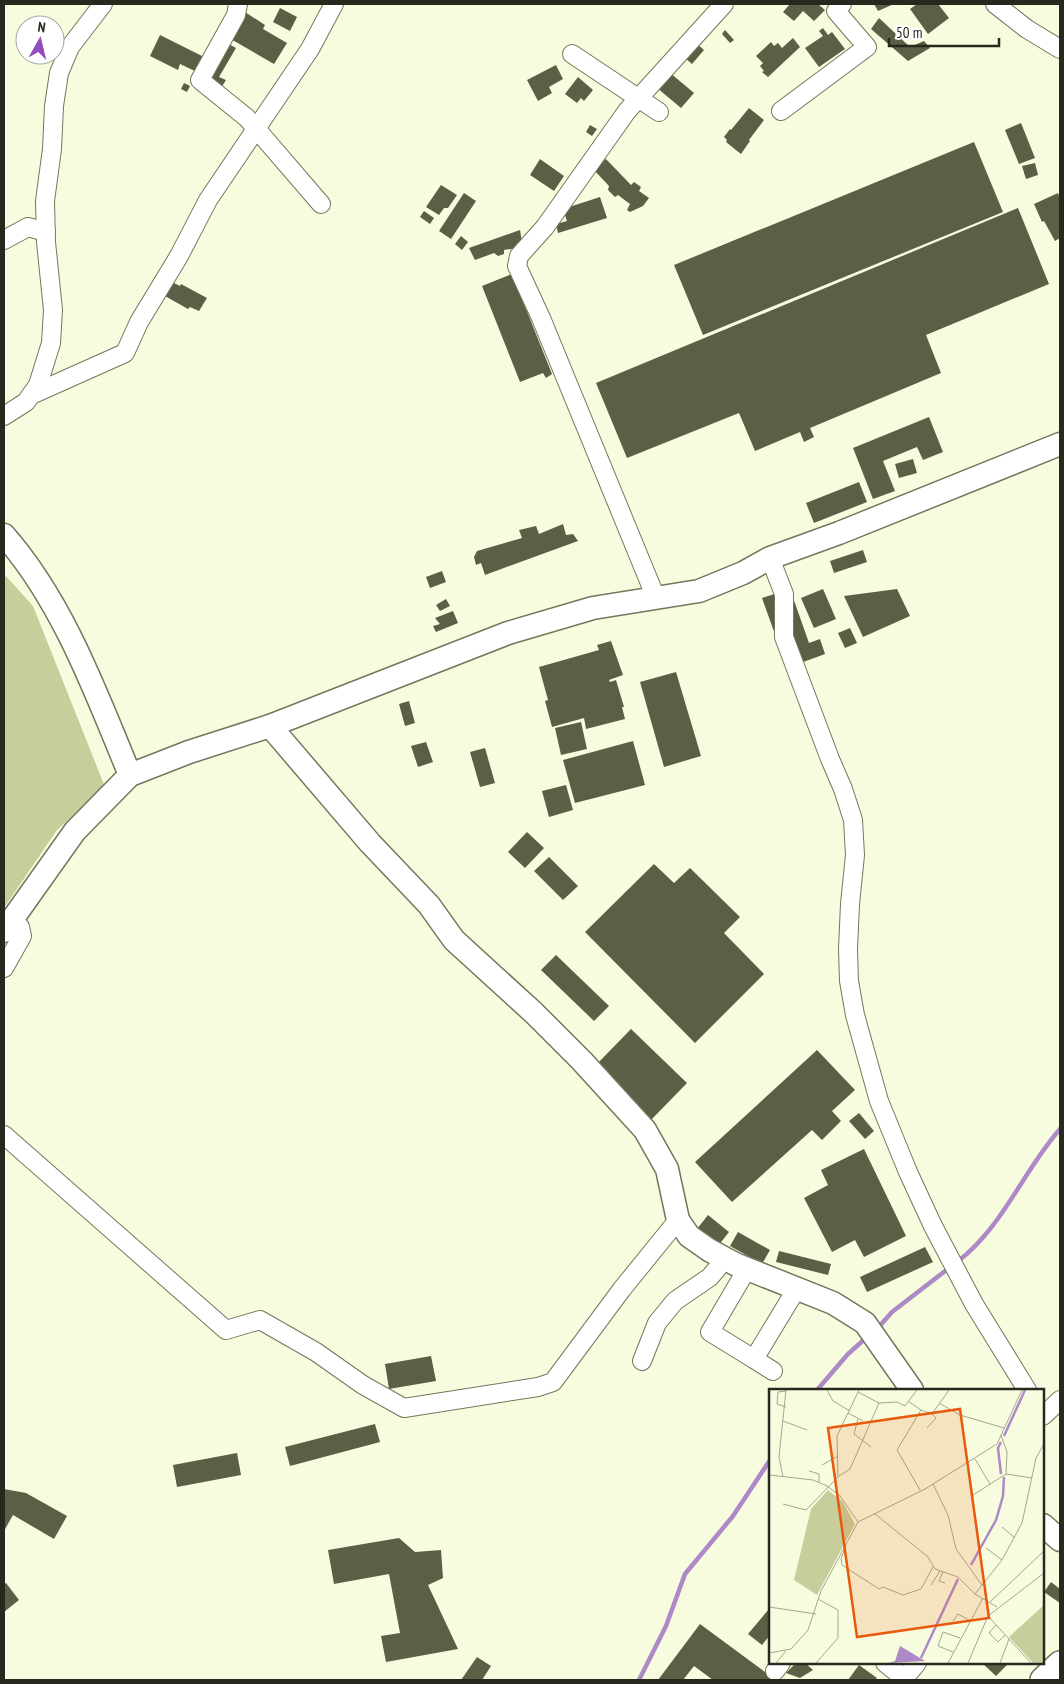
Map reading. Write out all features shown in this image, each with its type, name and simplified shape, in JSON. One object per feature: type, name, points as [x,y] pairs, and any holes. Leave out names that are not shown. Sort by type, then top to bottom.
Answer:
[{"type":"street","points":[[4,416],[26,402],[38,386],[51,343],[53,310],[45,201],[59,73],[70,46],[103,4]]},
{"type":"street","points":[[238,4],[236,15],[200,80],[248,118],[321,204]]},
{"type":"street","points":[[31,395],[125,353],[139,322],[179,256],[208,200],[310,49],[334,4]]},
{"type":"street","points":[[656,598],[518,266],[519,256],[545,227],[627,111],[724,4]]},
{"type":"street","points":[[995,4],[1026,29],[1060,49]]},
{"type":"street","points":[[781,111],[868,47],[837,6]]},
{"type":"street","points":[[572,54],[659,112]]},
{"type":"street","points":[[4,240],[28,227],[46,232]]},
{"type":"street","points":[[8,926],[75,831],[130,775],[190,752],[270,726],[508,633],[593,608],[699,591],[742,573],[770,558],[840,533],[1060,444]]},
{"type":"street","points":[[4,535],[20,554],[58,615],[77,651],[130,775]]},
{"type":"street","points":[[770,558],[784,594],[784,637],[843,789],[853,820],[855,855],[850,904],[849,980],[855,1015],[879,1101],[908,1172],[933,1226],[974,1304],[1026,1389]]},
{"type":"street","points":[[270,726],[370,843],[429,905],[454,940],[534,1012],[645,1130],[667,1169],[678,1220],[689,1236],[725,1259],[834,1303],[865,1323],[911,1389]]},
{"type":"street","points":[[4,968],[22,936],[20,926],[8,926]]},
{"type":"street","points":[[4,1135],[226,1330],[260,1320],[316,1352],[363,1385],[404,1408],[538,1388],[553,1382],[622,1289],[678,1220]]},
{"type":"street","points":[[642,1362],[657,1323],[675,1301],[710,1277],[725,1259]]},
{"type":"street","points":[[747,1269],[710,1332],[773,1371]]},
{"type":"street","points":[[754,1359],[797,1288]]},
{"type":"street","points":[[1044,1415],[1060,1400]]},
{"type":"street","points":[[1044,1526],[1060,1540]]},
{"type":"street","points":[[886,1664],[903,1679],[916,1664]]},
{"type":"green space","points":[[4,574],[33,606],[105,787],[57,830],[4,908]]},
{"type":"building","points":[[790,4],[818,4],[825,10],[814,21],[803,11],[794,21],[783,12]]},
{"type":"building","points":[[874,4],[894,4],[878,11]]},
{"type":"building","points":[[917,4],[938,4],[949,18],[928,34],[910,9]]},
{"type":"building","points":[[280,8],[297,17],[290,31],[273,22]]},
{"type":"building","points":[[245,12],[265,25],[263,29],[287,43],[274,64],[229,38]]},
{"type":"building","points":[[879,18],[910,47],[924,41],[930,48],[908,61],[871,29]]},
{"type":"building","points":[[823,28],[828,35],[832,32],[845,49],[819,67],[805,48],[823,36],[819,31]]},
{"type":"building","points":[[725,30],[734,40],[730,43],[722,34]]},
{"type":"building","points":[[160,35],[204,57],[197,72],[180,64],[178,70],[150,56]]},
{"type":"building","points":[[793,38],[800,47],[768,77],[762,72],[764,71],[760,66],[763,63],[756,56],[771,42],[774,46],[778,43],[782,48]]},
{"type":"building","points":[[227,43],[236,48],[219,77],[226,80],[221,88],[206,79]]},
{"type":"building","points":[[696,43],[704,50],[692,64],[684,57]]},
{"type":"building","points":[[556,65],[563,79],[549,87],[552,93],[538,101],[527,80]]},
{"type":"building","points":[[669,72],[694,93],[681,108],[656,87]]},
{"type":"building","points":[[578,77],[593,90],[584,101],[581,98],[577,103],[565,94]]},
{"type":"building","points":[[184,83],[190,86],[187,92],[181,89]]},
{"type":"building","points":[[749,108],[764,120],[741,154],[726,142],[727,140],[724,137]]},
{"type":"building","points":[[1021,123],[1035,158],[1019,164],[1005,130]]},
{"type":"building","points":[[590,125],[597,129],[592,136],[586,132]]},
{"type":"building","points":[[974,142],[1003,212],[703,335],[674,265]]},
{"type":"building","points":[[540,159],[564,176],[554,191],[530,175]]},
{"type":"building","points":[[606,159],[631,185],[634,182],[641,187],[639,191],[649,198],[643,206],[630,212],[627,210],[630,204],[618,195],[615,197],[608,190],[609,186],[593,169]]},
{"type":"building","points":[[1035,163],[1038,175],[1026,179],[1022,166]]},
{"type":"building","points":[[441,185],[457,195],[448,208],[444,208],[439,215],[426,207]]},
{"type":"building","points":[[464,193],[476,201],[451,239],[439,231]]},
{"type":"building","points":[[1058,193],[1060,199],[1060,238],[1055,241],[1044,221],[1042,222],[1034,204]]},
{"type":"building","points":[[600,197],[607,218],[558,233],[556,224],[567,221],[563,209]]},
{"type":"building","points":[[1018,208],[1049,284],[926,335],[941,373],[810,428],[814,437],[804,442],[800,432],[755,451],[739,413],[627,458],[596,383]]},
{"type":"building","points":[[424,211],[434,218],[430,224],[420,217]]},
{"type":"building","points":[[520,230],[522,242],[517,248],[504,250],[504,254],[498,256],[494,253],[475,260],[469,248]]},
{"type":"building","points":[[461,236],[468,242],[462,250],[455,244]]},
{"type":"building","points":[[512,274],[552,374],[546,378],[543,373],[520,382],[482,286]]},
{"type":"building","points":[[172,282],[180,286],[181,284],[207,298],[199,311],[190,307],[188,309],[165,296]]},
{"type":"building","points":[[929,417],[943,452],[923,460],[917,447],[883,461],[895,491],[873,499],[853,448]]},
{"type":"building","points":[[913,459],[917,473],[899,478],[895,464]]},
{"type":"building","points":[[859,482],[867,502],[814,523],[806,503]]},
{"type":"building","points":[[563,524],[566,535],[573,534],[578,541],[485,575],[481,563],[476,565],[474,557],[477,551],[522,538],[519,530],[536,526],[539,534]]},
{"type":"building","points":[[863,550],[867,562],[834,573],[830,561]]},
{"type":"building","points":[[442,571],[446,582],[430,588],[426,577]]},
{"type":"building","points":[[790,589],[809,643],[820,639],[825,654],[787,668],[762,598]]},
{"type":"building","points":[[823,589],[836,619],[814,628],[801,598]]},
{"type":"building","points":[[897,589],[910,616],[863,637],[844,596]]},
{"type":"building","points":[[446,599],[450,606],[440,611],[436,605]]},
{"type":"building","points":[[453,611],[458,623],[436,632],[433,626],[440,624],[435,618]]},
{"type":"building","points":[[850,628],[857,643],[845,648],[838,633]]},
{"type":"building","points":[[611,641],[623,675],[609,680],[610,682],[616,680],[624,707],[622,707],[625,719],[586,729],[584,718],[552,727],[545,701],[548,700],[539,667],[599,650],[597,645]]},
{"type":"building","points":[[676,672],[701,756],[664,767],[640,682]]},
{"type":"building","points":[[409,701],[415,723],[405,726],[399,704]]},
{"type":"building","points":[[581,722],[587,749],[561,755],[555,728]]},
{"type":"building","points":[[633,741],[645,785],[575,803],[563,760]]},
{"type":"building","points":[[426,742],[433,762],[418,767],[411,746]]},
{"type":"building","points":[[485,748],[495,783],[480,787],[470,752]]},
{"type":"building","points":[[566,785],[573,810],[549,817],[542,791]]},
{"type":"building","points":[[527,832],[544,848],[525,868],[508,852]]},
{"type":"building","points":[[549,857],[578,886],[563,900],[534,871]]},
{"type":"building","points":[[654,864],[674,883],[690,868],[740,917],[724,933],[764,974],[695,1043],[585,932]]},
{"type":"building","points":[[556,955],[609,1006],[594,1021],[541,970]]},
{"type":"building","points":[[631,1029],[687,1083],[651,1120],[595,1066]]},
{"type":"building","points":[[817,1050],[855,1090],[832,1111],[841,1121],[822,1140],[812,1130],[732,1202],[695,1162]]},
{"type":"building","points":[[859,1113],[874,1131],[865,1139],[849,1121]]},
{"type":"building","points":[[864,1149],[906,1236],[864,1257],[855,1240],[832,1252],[804,1198],[828,1185],[821,1170]]},
{"type":"building","points":[[708,1215],[729,1232],[718,1246],[697,1229]]},
{"type":"building","points":[[738,1232],[770,1250],[762,1264],[730,1246]]},
{"type":"building","points":[[925,1247],[933,1262],[867,1292],[860,1277]]},
{"type":"building","points":[[779,1251],[831,1264],[828,1275],[776,1262]]},
{"type":"building","points":[[431,1356],[436,1381],[389,1389],[385,1364]]},
{"type":"building","points":[[375,1424],[380,1442],[290,1466],[285,1447]]},
{"type":"building","points":[[237,1453],[241,1475],[177,1487],[173,1465]]},
{"type":"building","points":[[4,1489],[26,1493],[67,1516],[54,1539],[13,1515],[4,1531]]},
{"type":"building","points":[[399,1538],[415,1552],[441,1550],[443,1578],[428,1585],[458,1649],[386,1662],[381,1636],[400,1633],[389,1574],[334,1584],[328,1550]]},
{"type":"building","points":[[1051,1582],[1060,1589],[1060,1603],[1044,1592]]},
{"type":"building","points":[[6,1583],[19,1600],[4,1612],[4,1584]]},
{"type":"building","points":[[769,1609],[769,1636],[762,1645],[748,1634]]},
{"type":"building","points":[[700,1624],[776,1680],[713,1680],[694,1666],[683,1680],[658,1680]]},
{"type":"building","points":[[477,1657],[491,1666],[482,1680],[461,1680]]},
{"type":"building","points":[[795,1664],[806,1664],[813,1670],[800,1678],[786,1673]]},
{"type":"building","points":[[983,1664],[1008,1664],[996,1676]]},
{"type":"building","points":[[859,1665],[877,1678],[875,1680],[848,1680]]},
{"type":"waterway","points":[[957,1262],[973,1248],[1000,1216],[1047,1145],[1060,1129]]},
{"type":"waterway","points":[[877,1329],[892,1312],[949,1268]]},
{"type":"waterway","points":[[818,1389],[848,1354],[867,1337]]},
{"type":"waterway","points":[[639,1680],[666,1626],[685,1574],[733,1516],[769,1462]]}]
